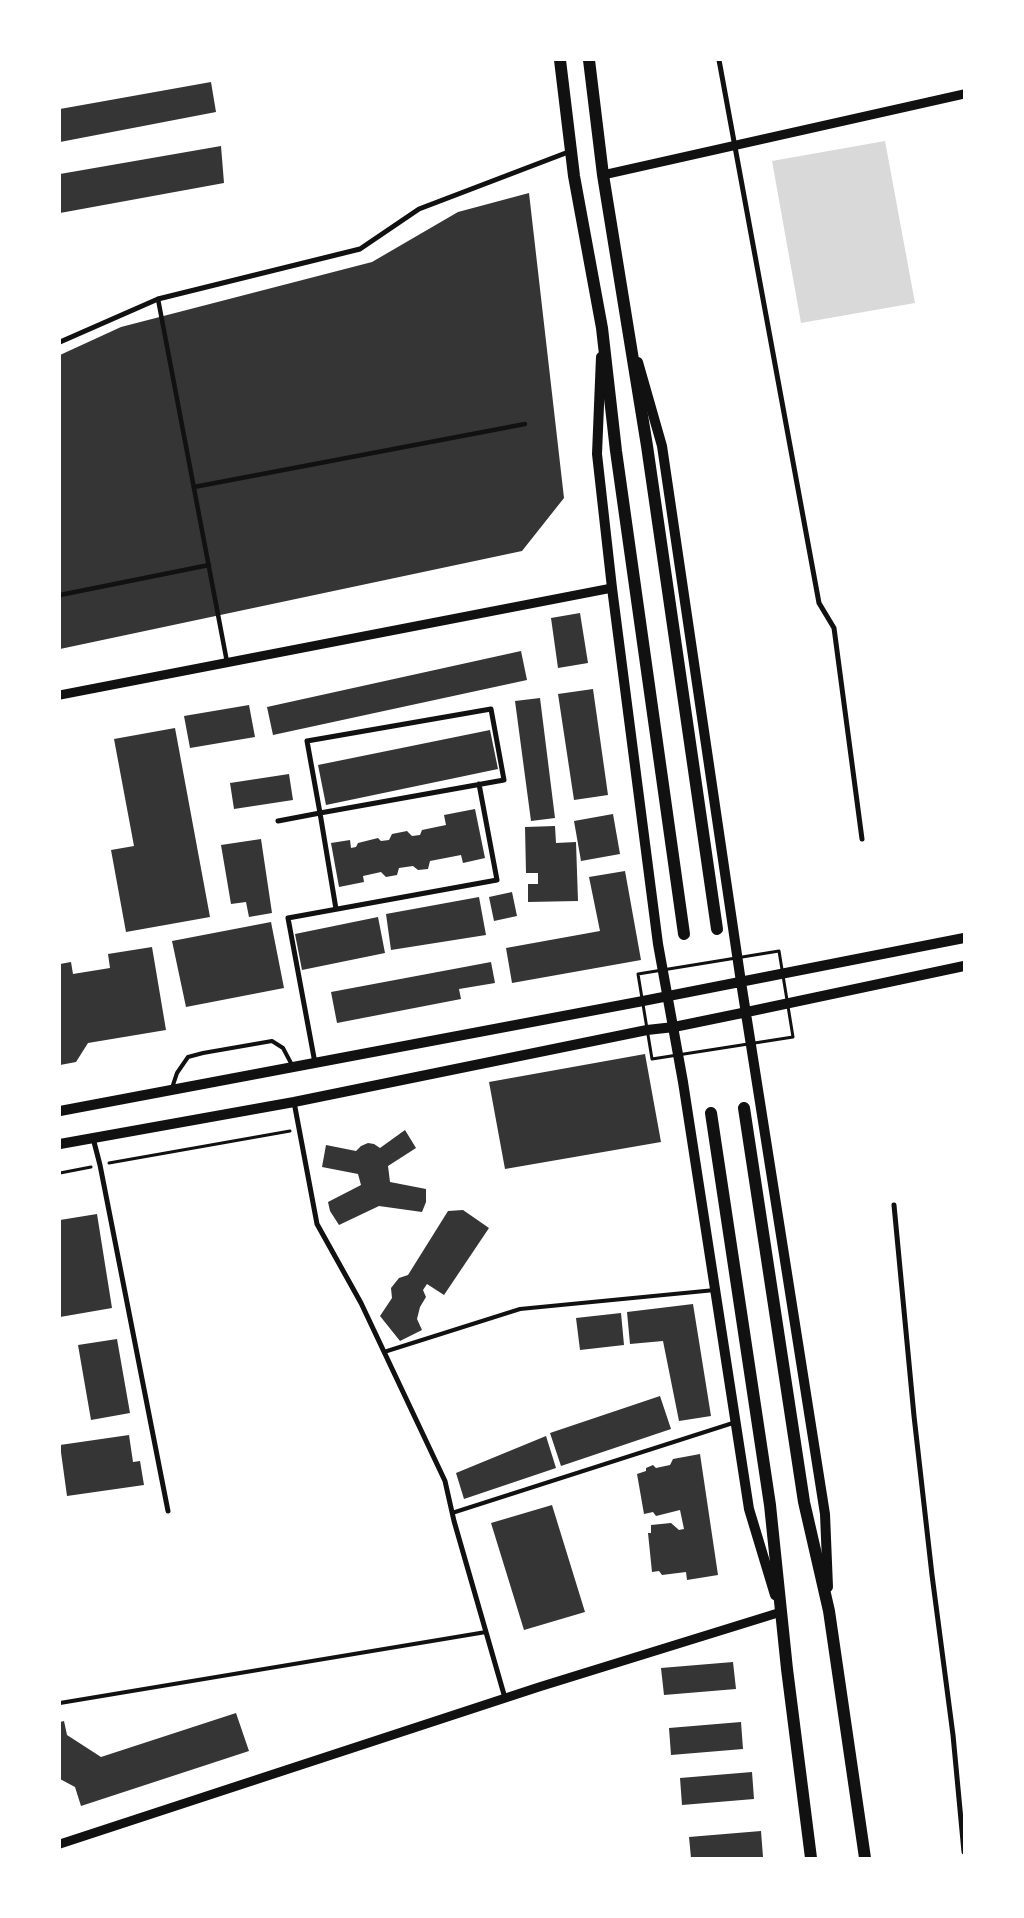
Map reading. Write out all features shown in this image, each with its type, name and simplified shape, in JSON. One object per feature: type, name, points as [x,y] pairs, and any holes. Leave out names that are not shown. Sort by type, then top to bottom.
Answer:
[{"type":"main road","points":[[560,60],[571,151],[602,328],[616,451],[684,934]]},
{"type":"main road","points":[[589,60],[603,175],[648,456],[718,929]]},
{"type":"main road","points":[[626,318],[662,446],[741,982],[825,1514],[829,1611]]},
{"type":"main road","points":[[602,328],[597,454],[612,588],[657,934],[674,1027],[749,1508],[781,1612]]},
{"type":"main road","points":[[60,1110],[668,996],[964,938]]},
{"type":"main road","points":[[60,1144],[294,1102],[637,1032],[674,1027],[964,966]]},
{"type":"main road","points":[[744,1108],[804,1502],[829,1611],[865,1858]]},
{"type":"main road","points":[[711,1113],[770,1505],[786,1669],[811,1858]]},
{"type":"street","points":[[719,60],[820,603],[834,628],[862,839]]},
{"type":"street","points":[[603,175],[964,94]]},
{"type":"street","points":[[60,342],[158,299],[360,249],[420,210],[571,151]]},
{"type":"street","points":[[158,299],[228,662]]},
{"type":"street","points":[[194,487],[525,424]]},
{"type":"street","points":[[60,595],[209,566]]},
{"type":"street","points":[[60,695],[612,588]]},
{"type":"street","points":[[278,821],[320,814],[504,780],[491,710],[307,741],[320,814],[336,909]]},
{"type":"street","points":[[315,1063],[288,918],[497,880],[479,784]]},
{"type":"street","points":[[294,1102],[316,1224],[361,1303],[445,1481],[452,1513],[505,1698]]},
{"type":"street","points":[[93,1138],[100,1164],[168,1511]]},
{"type":"street","points":[[894,1206],[916,1425],[961,1789],[964,1852]]},
{"type":"street","points":[[60,1844],[505,1698],[781,1612]]},
{"type":"lane","points":[[172,1090],[177,1073],[188,1056],[203,1053],[272,1041],[282,1048],[293,1067]]},
{"type":"lane","points":[[384,1352],[520,1309],[715,1290]]},
{"type":"lane","points":[[452,1513],[736,1422]]},
{"type":"lane","points":[[60,1703],[486,1632]]},
{"type":"path","points":[[60,1173],[100,1164],[299,1130]]},
{"type":"shaded area","points":[[885,141],[915,303],[801,323],[772,161]]},
{"type":"building","points":[[211,82],[216,112],[60,142],[60,109]]},
{"type":"building","points":[[221,146],[224,183],[60,213],[60,174]]},
{"type":"building","points":[[529,193],[564,498],[522,551],[60,649],[60,355],[121,327],[372,262],[458,212]]},
{"type":"building","points":[[580,613],[588,663],[558,668],[551,618]]},
{"type":"building","points":[[521,651],[527,680],[273,735],[267,707]]},
{"type":"building","points":[[593,689],[608,795],[574,800],[558,694]]},
{"type":"building","points":[[540,698],[555,818],[531,821],[515,701]]},
{"type":"building","points":[[249,705],[255,737],[190,748],[184,716]]},
{"type":"building","points":[[175,728],[210,917],[126,932],[111,850],[134,846],[114,739]]},
{"type":"building","points":[[490,730],[498,769],[326,805],[318,765]]},
{"type":"building","points":[[289,774],[293,800],[234,809],[230,783]]},
{"type":"building","points":[[475,809],[485,858],[463,863],[461,855],[430,861],[428,869],[418,870],[413,866],[399,868],[397,875],[386,877],[381,872],[363,876],[364,882],[339,887],[331,843],[350,840],[351,848],[356,847],[358,843],[378,838],[381,841],[389,840],[392,834],[407,831],[412,836],[420,835],[422,830],[446,825],[444,815]]},
{"type":"building","points":[[613,814],[620,854],[581,861],[574,821]]},
{"type":"building","points":[[555,826],[556,843],[576,842],[578,901],[528,902],[528,884],[538,884],[538,873],[526,873],[525,827]]},
{"type":"building","points":[[261,839],[272,913],[249,917],[246,902],[231,904],[221,845]]},
{"type":"building","points":[[625,871],[641,960],[512,983],[506,948],[600,931],[589,877]]},
{"type":"building","points":[[512,892],[517,916],[494,921],[489,897]]},
{"type":"building","points":[[479,897],[486,935],[391,950],[386,914]]},
{"type":"building","points":[[378,917],[385,953],[302,970],[295,934]]},
{"type":"building","points":[[271,922],[284,988],[186,1007],[172,941]]},
{"type":"building","points":[[152,947],[166,1030],[88,1043],[76,1062],[60,1065],[60,964],[71,962],[73,974],[110,968],[108,954]]},
{"type":"building","points":[[491,962],[495,983],[459,989],[461,999],[337,1023],[331,992]]},
{"type":"building","points":[[645,1054],[661,1142],[505,1169],[489,1082]]},
{"type":"building","points":[[405,1130],[416,1148],[388,1166],[390,1182],[426,1189],[426,1202],[422,1212],[379,1206],[339,1225],[330,1211],[328,1202],[361,1185],[358,1174],[322,1167],[326,1145],[356,1151],[368,1143],[380,1148]]},
{"type":"building","points":[[463,1210],[489,1228],[444,1295],[427,1284],[423,1290],[426,1297],[420,1307],[417,1319],[422,1330],[400,1341],[380,1316],[392,1298],[391,1288],[399,1278],[408,1275],[448,1211]]},
{"type":"building","points":[[97,1214],[112,1308],[60,1317],[60,1220]]},
{"type":"building","points":[[693,1304],[711,1416],[679,1421],[663,1341],[630,1344],[627,1312]]},
{"type":"building","points":[[621,1313],[624,1345],[580,1350],[576,1318]]},
{"type":"building","points":[[117,1339],[130,1413],[91,1420],[78,1345]]},
{"type":"building","points":[[660,1396],[671,1429],[561,1466],[550,1433]]},
{"type":"building","points":[[129,1435],[133,1462],[140,1461],[144,1485],[67,1496],[60,1445]]},
{"type":"building","points":[[546,1436],[556,1468],[464,1499],[456,1473]]},
{"type":"building","points":[[700,1454],[718,1575],[687,1580],[686,1572],[662,1575],[659,1571],[652,1572],[648,1533],[651,1533],[651,1525],[671,1523],[679,1530],[684,1529],[680,1510],[656,1516],[653,1512],[644,1514],[637,1474],[646,1471],[646,1468],[653,1465],[656,1468],[670,1465],[673,1459]]},
{"type":"building","points":[[552,1505],[585,1612],[524,1630],[491,1523]]},
{"type":"building","points":[[733,1662],[736,1689],[664,1695],[661,1668]]},
{"type":"building","points":[[236,1713],[249,1751],[81,1806],[75,1787],[60,1779],[60,1722],[64,1721],[67,1735],[101,1757]]},
{"type":"building","points":[[741,1722],[743,1749],[671,1755],[669,1728]]},
{"type":"building","points":[[752,1772],[754,1799],[682,1805],[680,1778]]},
{"type":"building","points":[[761,1831],[763,1857],[691,1858],[689,1837]]}]
